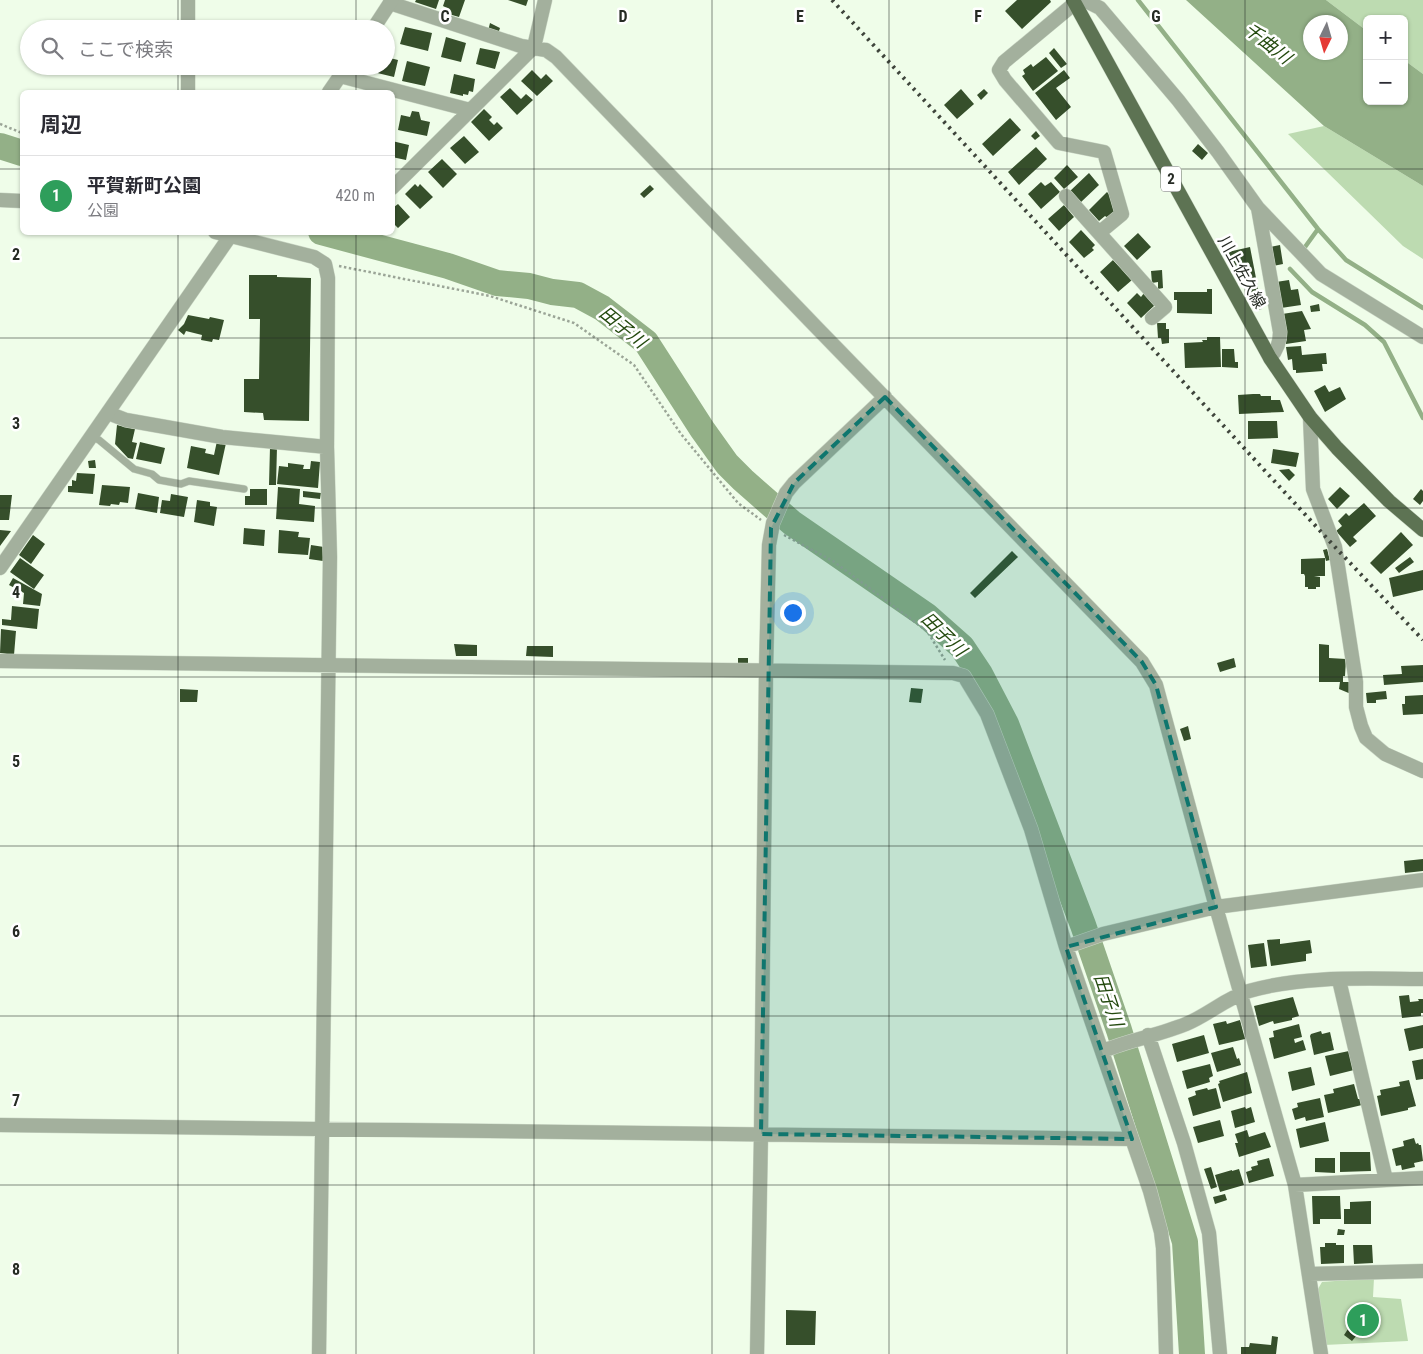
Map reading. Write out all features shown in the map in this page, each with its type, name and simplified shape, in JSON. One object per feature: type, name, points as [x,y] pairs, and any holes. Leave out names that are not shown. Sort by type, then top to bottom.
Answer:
[{"type":"main road","name":"川上佐久線","points":[[1074,1],[1270,358],[1310,417],[1337,448],[1383,494],[1423,530]]},
{"type":"street","points":[[188,0],[188,20]]},
{"type":"street","points":[[395,185],[534,47],[545,0]]},
{"type":"street","points":[[1099,233],[1122,214],[1104,152],[1059,143],[1005,80],[999,70],[1004,62],[1074,1],[1084,0],[1100,8],[1178,100],[1258,208],[1320,274],[1423,337]]},
{"type":"street","points":[[378,20],[391,1],[521,46],[546,50],[556,57],[1142,662],[1156,685],[1240,994],[1295,1185],[1321,1354]]},
{"type":"street","points":[[188,75],[188,90]]},
{"type":"street","points":[[329,90],[340,75]]},
{"type":"street","points":[[356,75],[470,110]]},
{"type":"street","points":[[1066,196],[1165,307],[1152,318]]},
{"type":"street","points":[[0,200],[20,201]]},
{"type":"street","points":[[1258,208],[1280,332],[1280,341],[1270,358]]},
{"type":"street","points":[[0,568],[231,235]]},
{"type":"street","points":[[236,235],[314,257],[325,264],[328,278],[327,447],[330,557],[320,1354]]},
{"type":"street","points":[[757,1354],[766,670],[772,525],[786,493],[794,483],[885,397]]},
{"type":"street","points":[[108,413],[126,420],[222,438],[327,447]]},
{"type":"street","points":[[1310,417],[1313,489],[1335,547],[1356,682],[1356,706],[1361,726],[1366,738],[1384,754],[1423,771]]},
{"type":"street","points":[[0,661],[766,670],[953,673],[964,676],[976,693],[990,722],[1031,829],[1107,1049],[1132,1139],[1150,1191],[1161,1232],[1166,1354]]},
{"type":"street","points":[[1071,945],[1104,934],[1216,907],[1423,880]]},
{"type":"street","points":[[1107,1049],[1185,1024],[1202,1016],[1231,997],[1279,985],[1339,980],[1423,979]]},
{"type":"street","points":[[1339,980],[1386,1180]]},
{"type":"street","points":[[1142,1037],[1184,1143],[1209,1233],[1220,1354]]},
{"type":"street","points":[[0,1125],[1132,1139]]},
{"type":"street","points":[[1295,1185],[1423,1178]]},
{"type":"street","points":[[1308,1274],[1423,1270]]},
{"type":"lane","points":[[92,437],[99,440],[134,469],[152,474],[159,480],[180,484],[189,481],[244,489]]},
{"type":"path","points":[[0,124],[20,132]]},
{"type":"path","points":[[325,264],[490,296],[574,323],[634,365],[681,434],[738,503],[833,561],[927,632],[953,673]]},
{"type":"highlighted area","points":[[885,397],[1142,662],[1156,685],[1216,907],[1066,947],[1132,1139],[761,1134],[771,528],[794,483]]},
{"type":"shaded area","points":[[1326,0],[1423,0],[1423,74],[1408,63],[1408,15],[1363,15],[1363,28]]},
{"type":"shaded area","points":[[1324,126],[1423,186],[1423,259],[1403,246],[1288,134]]},
{"type":"shaded area","points":[[1374,1278],[1373,1297],[1401,1299],[1408,1341],[1324,1345],[1318,1289],[1322,1282]]},
{"type":"water","name":"千曲川","points":[[1186,0],[1326,0],[1346,15],[1303,15],[1303,60],[1348,60],[1348,17],[1363,28],[1363,105],[1408,105],[1408,63],[1423,74],[1423,186],[1324,126]]},
{"type":"building","points":[[416,0],[439,0],[436,9],[415,2]]},
{"type":"building","points":[[445,0],[465,0],[459,17],[445,13],[447,8],[443,6]]},
{"type":"building","points":[[508,0],[528,0],[526,6]]},
{"type":"building","points":[[1017,0],[1050,0],[1051,2],[1022,29],[1005,11]]},
{"type":"building","points":[[490,23],[500,28],[498,34],[488,31]]},
{"type":"building","points":[[405,27],[432,33],[428,51],[400,44]]},
{"type":"building","points":[[446,37],[466,43],[461,62],[441,57]]},
{"type":"building","points":[[480,48],[500,52],[495,69],[476,64]]},
{"type":"building","points":[[1054,48],[1067,64],[1061,68],[1049,53]]},
{"type":"building","points":[[1046,57],[1058,71],[1033,91],[1022,76],[1025,74],[1023,70],[1031,64],[1033,67]]},
{"type":"building","points":[[395,59],[398,60],[395,73]]},
{"type":"building","points":[[407,61],[430,67],[425,86],[402,81]]},
{"type":"building","points":[[532,70],[541,79],[546,74],[553,81],[537,96],[521,81]]},
{"type":"building","points":[[1064,70],[1070,78],[1056,88],[1071,107],[1056,120],[1035,93]]},
{"type":"building","points":[[454,74],[475,79],[473,92],[469,91],[468,95],[463,94],[463,96],[450,93]]},
{"type":"building","points":[[510,88],[521,99],[526,94],[533,100],[517,115],[500,97]]},
{"type":"building","points":[[961,89],[974,104],[957,119],[944,105]]},
{"type":"building","points":[[984,89],[988,93],[981,100],[977,95]]},
{"type":"building","points":[[484,109],[492,117],[489,120],[494,125],[497,122],[503,128],[489,141],[471,122]]},
{"type":"building","points":[[412,111],[419,112],[421,120],[430,122],[427,136],[398,130],[401,115],[410,117]]},
{"type":"building","points":[[1010,118],[1021,130],[993,156],[982,144]]},
{"type":"building","points":[[1036,131],[1040,136],[1035,140],[1031,136]]},
{"type":"building","points":[[464,136],[479,152],[465,164],[450,148]]},
{"type":"building","points":[[395,142],[409,145],[406,160],[395,158]]},
{"type":"building","points":[[1198,144],[1208,153],[1202,160],[1192,151]]},
{"type":"building","points":[[1036,147],[1047,159],[1019,185],[1008,172]]},
{"type":"building","points":[[442,159],[457,174],[443,188],[428,172]]},
{"type":"building","points":[[1067,165],[1078,177],[1064,189],[1054,178]]},
{"type":"building","points":[[1089,173],[1099,185],[1080,203],[1069,192]]},
{"type":"building","points":[[1041,182],[1045,186],[1051,182],[1060,192],[1041,209],[1028,194]]},
{"type":"building","points":[[415,184],[418,187],[420,184],[433,197],[420,209],[405,194]]},
{"type":"building","points":[[650,185],[654,189],[644,198],[640,194]]},
{"type":"building","points":[[1107,192],[1118,204],[1117,210],[1108,218],[1105,216],[1099,221],[1089,210]]},
{"type":"building","points":[[398,204],[410,217],[398,228],[395,225],[395,206]]},
{"type":"building","points":[[1064,205],[1074,217],[1059,231],[1048,219]]},
{"type":"building","points":[[1081,230],[1095,245],[1092,248],[1094,250],[1084,258],[1069,242]]},
{"type":"building","points":[[1138,233],[1151,247],[1137,260],[1124,246]]},
{"type":"building","points":[[1280,245],[1283,264],[1273,266],[1270,247]]},
{"type":"building","points":[[1250,247],[1262,309],[1256,310],[1252,292],[1248,293],[1228,252]]},
{"type":"building","points":[[1113,260],[1132,280],[1118,292],[1100,272]]},
{"type":"building","points":[[1162,270],[1163,288],[1158,289],[1158,282],[1152,283],[1151,271]]},
{"type":"building","points":[[249,275],[311,278],[309,421],[264,420],[263,413],[244,412],[244,379],[259,379],[260,319],[249,319]]},
{"type":"building","points":[[1289,280],[1291,290],[1298,289],[1301,305],[1281,308],[1276,282]]},
{"type":"building","points":[[1207,289],[1212,289],[1212,314],[1177,313],[1177,300],[1174,300],[1174,292],[1207,292]]},
{"type":"building","points":[[1137,293],[1141,297],[1144,293],[1155,305],[1141,318],[1127,303]]},
{"type":"building","points":[[1319,304],[1320,311],[1311,312],[1310,306]]},
{"type":"building","points":[[1302,311],[1311,329],[1304,330],[1306,341],[1286,344],[1282,314]]},
{"type":"building","points":[[188,315],[224,320],[219,340],[213,339],[212,342],[201,340],[202,335],[186,331],[184,335],[178,330],[184,324]]},
{"type":"building","points":[[1157,323],[1166,323],[1166,329],[1169,329],[1169,343],[1162,344],[1161,338],[1158,338]]},
{"type":"building","points":[[1207,337],[1220,337],[1221,367],[1185,368],[1184,343],[1203,342],[1202,340],[1207,340]]},
{"type":"building","points":[[1301,346],[1302,355],[1326,353],[1327,364],[1322,364],[1323,371],[1296,373],[1296,370],[1293,370],[1292,359],[1288,360],[1286,347]]},
{"type":"building","points":[[1222,349],[1234,349],[1235,362],[1238,362],[1238,368],[1222,367]]},
{"type":"building","points":[[1325,385],[1329,392],[1340,387],[1346,399],[1325,412],[1314,391]]},
{"type":"building","points":[[1260,394],[1261,396],[1271,396],[1271,400],[1280,400],[1284,412],[1239,414],[1238,395]]},
{"type":"building","points":[[1248,421],[1277,421],[1278,438],[1248,439]]},
{"type":"building","points":[[117,425],[135,429],[132,442],[137,443],[133,459],[128,458],[115,444]]},
{"type":"building","points":[[217,441],[226,443],[219,475],[187,468],[191,446],[206,449],[205,453],[214,455]]},
{"type":"building","points":[[140,442],[165,448],[161,464],[136,459]]},
{"type":"building","points":[[270,447],[277,447],[276,485],[269,485]]},
{"type":"building","points":[[1273,449],[1299,453],[1296,467],[1271,463]]},
{"type":"building","points":[[95,460],[96,468],[89,468],[88,461]]},
{"type":"building","points":[[311,461],[320,462],[318,488],[277,484],[279,466],[288,467],[288,463],[304,465],[303,469],[310,469]]},
{"type":"building","points":[[1289,469],[1295,475],[1289,481],[1279,470]]},
{"type":"building","points":[[77,473],[95,474],[93,494],[68,492],[68,486],[72,486],[72,480],[76,481]]},
{"type":"building","points":[[102,485],[130,487],[128,503],[120,502],[119,505],[111,504],[110,506],[99,505]]},
{"type":"building","points":[[278,487],[300,489],[299,504],[315,506],[314,522],[276,519]]},
{"type":"building","points":[[1340,487],[1350,496],[1337,509],[1328,499]]},
{"type":"building","points":[[250,489],[267,489],[267,505],[245,505],[245,496],[250,496]]},
{"type":"building","points":[[1421,489],[1423,491],[1423,501],[1420,505],[1413,499]]},
{"type":"building","points":[[303,491],[321,493],[320,499],[303,497]]},
{"type":"building","points":[[138,493],[159,497],[157,513],[135,509]]},
{"type":"building","points":[[171,494],[188,497],[184,517],[160,513],[162,500],[170,501]]},
{"type":"building","points":[[0,495],[12,495],[9,520],[0,520]]},
{"type":"building","points":[[197,500],[210,502],[210,506],[217,507],[214,526],[194,522]]},
{"type":"building","points":[[1364,503],[1376,516],[1353,537],[1357,541],[1350,547],[1336,531],[1342,526],[1338,521],[1346,513],[1349,516]]},
{"type":"building","points":[[244,528],[265,530],[264,546],[243,544]]},
{"type":"building","points":[[0,530],[11,531],[0,546]]},
{"type":"building","points":[[279,530],[299,532],[298,537],[310,538],[308,555],[278,553]]},
{"type":"building","points":[[1401,532],[1413,545],[1381,574],[1370,563]]},
{"type":"building","points":[[33,535],[45,544],[31,564],[19,555]]},
{"type":"building","points":[[311,545],[324,547],[323,561],[309,559]]},
{"type":"building","points":[[1327,549],[1330,560],[1326,561],[1323,550]]},
{"type":"building","points":[[1012,551],[1018,557],[975,598],[970,593]]},
{"type":"building","points":[[1410,557],[1414,562],[1399,573],[1395,568]]},
{"type":"building","points":[[20,558],[44,575],[34,589],[10,572]]},
{"type":"building","points":[[1325,558],[1325,576],[1314,576],[1320,577],[1320,587],[1308,589],[1308,587],[1305,587],[1305,576],[1301,574],[1301,559]]},
{"type":"building","points":[[1423,570],[1423,590],[1393,597],[1389,578]]},
{"type":"building","points":[[13,578],[42,594],[40,606],[23,604],[24,593],[9,585]]},
{"type":"building","points":[[12,606],[39,609],[37,629],[2,625],[2,619],[11,620]]},
{"type":"building","points":[[1,629],[16,631],[14,655],[0,653]]},
{"type":"building","points":[[454,644],[477,645],[477,656],[456,656]]},
{"type":"building","points":[[1319,644],[1329,645],[1329,658],[1346,659],[1343,682],[1351,682],[1351,694],[1339,689],[1340,682],[1319,682]]},
{"type":"building","points":[[527,646],[553,646],[553,657],[526,656]]},
{"type":"building","points":[[738,658],[748,658],[748,664],[738,664]]},
{"type":"building","points":[[1234,658],[1236,667],[1220,672],[1217,663]]},
{"type":"building","points":[[1423,665],[1423,682],[1384,685],[1383,675],[1402,674],[1401,666]]},
{"type":"building","points":[[911,688],[923,689],[921,703],[909,702]]},
{"type":"building","points":[[180,689],[198,690],[197,702],[180,702]]},
{"type":"building","points":[[1386,691],[1387,699],[1376,700],[1376,703],[1367,703],[1366,693]]},
{"type":"building","points":[[1423,695],[1423,714],[1403,715],[1402,704],[1405,704],[1405,696]]},
{"type":"building","points":[[1188,726],[1191,739],[1184,741],[1180,729]]},
{"type":"building","points":[[1423,859],[1423,871],[1405,873],[1404,861]]},
{"type":"building","points":[[1280,939],[1280,944],[1310,940],[1312,953],[1306,954],[1306,961],[1271,966],[1267,940]]},
{"type":"building","points":[[1264,943],[1267,966],[1251,968],[1248,945]]},
{"type":"building","points":[[1409,995],[1410,1002],[1423,999],[1423,1013],[1421,1013],[1421,1016],[1402,1018],[1399,996]]},
{"type":"building","points":[[1293,997],[1299,1016],[1292,1018],[1292,1020],[1274,1024],[1273,1021],[1259,1026],[1254,1006]]},
{"type":"building","points":[[1240,1020],[1245,1039],[1219,1045],[1213,1024],[1226,1021],[1227,1024]]},
{"type":"building","points":[[1299,1024],[1302,1037],[1294,1039],[1295,1043],[1303,1040],[1306,1050],[1274,1059],[1269,1038],[1274,1037],[1273,1031]]},
{"type":"building","points":[[1423,1025],[1423,1048],[1409,1051],[1404,1029]]},
{"type":"building","points":[[1321,1031],[1322,1034],[1330,1032],[1334,1050],[1314,1055],[1310,1036]]},
{"type":"building","points":[[1204,1035],[1209,1053],[1177,1062],[1172,1044]]},
{"type":"building","points":[[1233,1047],[1241,1065],[1217,1072],[1211,1053]]},
{"type":"building","points":[[1349,1051],[1354,1070],[1330,1076],[1325,1056]]},
{"type":"building","points":[[1423,1059],[1423,1079],[1416,1080],[1412,1061]]},
{"type":"building","points":[[1210,1064],[1213,1076],[1209,1078],[1210,1082],[1187,1089],[1182,1071]]},
{"type":"building","points":[[1311,1067],[1315,1085],[1292,1091],[1288,1072]]},
{"type":"building","points":[[1247,1072],[1252,1093],[1223,1102],[1218,1084],[1220,1083],[1219,1081]]},
{"type":"building","points":[[1409,1080],[1416,1106],[1408,1108],[1408,1110],[1381,1116],[1377,1096],[1381,1095],[1380,1090],[1400,1086],[1399,1082]]},
{"type":"building","points":[[1354,1084],[1358,1099],[1360,1099],[1362,1105],[1328,1113],[1324,1095],[1334,1093],[1333,1089]]},
{"type":"building","points":[[1207,1088],[1208,1090],[1216,1088],[1221,1108],[1193,1116],[1188,1098],[1196,1095],[1195,1091]]},
{"type":"building","points":[[1320,1098],[1324,1117],[1306,1121],[1305,1117],[1295,1120],[1292,1109],[1298,1107],[1297,1103]]},
{"type":"building","points":[[1245,1107],[1246,1109],[1251,1107],[1255,1122],[1235,1128],[1231,1111]]},
{"type":"building","points":[[1220,1120],[1224,1136],[1198,1143],[1193,1127]]},
{"type":"building","points":[[1325,1122],[1329,1141],[1300,1148],[1296,1129]]},
{"type":"building","points":[[1247,1130],[1249,1137],[1265,1132],[1271,1147],[1239,1157],[1235,1143],[1238,1143],[1235,1134]]},
{"type":"building","points":[[1414,1138],[1416,1144],[1421,1145],[1423,1161],[1414,1163],[1415,1167],[1402,1170],[1401,1165],[1396,1166],[1392,1149],[1404,1146],[1403,1141]]},
{"type":"building","points":[[1340,1152],[1370,1152],[1371,1171],[1340,1172]]},
{"type":"building","points":[[1269,1158],[1274,1176],[1249,1183],[1246,1172],[1252,1170],[1251,1167],[1258,1165],[1257,1161]]},
{"type":"building","points":[[1315,1158],[1335,1158],[1335,1173],[1315,1172]]},
{"type":"building","points":[[1211,1167],[1217,1187],[1211,1189],[1204,1169]]},
{"type":"building","points":[[1239,1169],[1244,1185],[1220,1192],[1215,1175]]},
{"type":"building","points":[[1225,1194],[1227,1200],[1215,1204],[1213,1197]]},
{"type":"building","points":[[1312,1196],[1340,1196],[1341,1219],[1320,1219],[1320,1224],[1313,1224]]},
{"type":"building","points":[[1371,1201],[1371,1224],[1344,1224],[1344,1209],[1350,1209],[1350,1202]]},
{"type":"building","points":[[1338,1229],[1345,1230],[1344,1235],[1337,1235]]},
{"type":"building","points":[[1325,1243],[1344,1245],[1344,1263],[1321,1264],[1320,1247],[1325,1247]]},
{"type":"building","points":[[1353,1245],[1372,1245],[1373,1263],[1354,1264]]},
{"type":"building","points":[[786,1310],[816,1311],[815,1345],[786,1345]]},
{"type":"building","points":[[1348,1329],[1357,1335],[1352,1341],[1344,1335]]},
{"type":"building","points":[[1272,1336],[1278,1337],[1276,1354],[1241,1354],[1241,1347],[1249,1347],[1250,1343],[1271,1345]]},
{"type":"waterway","points":[[1138,0],[1318,229],[1346,260],[1423,308]]},
{"type":"waterway","name":"田子川","points":[[0,146],[20,152]]},
{"type":"waterway","points":[[1305,247],[1318,229]]},
{"type":"waterway","name":"田子川","points":[[332,235],[448,266],[497,283],[529,286],[552,292],[578,295],[602,308],[646,342],[702,429],[727,464],[743,480],[792,523],[927,616],[962,647],[980,674],[1006,724],[1083,925],[1119,1030],[1185,1242],[1192,1354]]},
{"type":"waterway","points":[[1290,269],[1312,292],[1365,325],[1384,342],[1423,418]]},
{"type":"railway","points":[[832,0],[1335,547],[1423,640]]},
{"type":"place","name":"平賀新町公園","points":[[1363,1320]]}]
